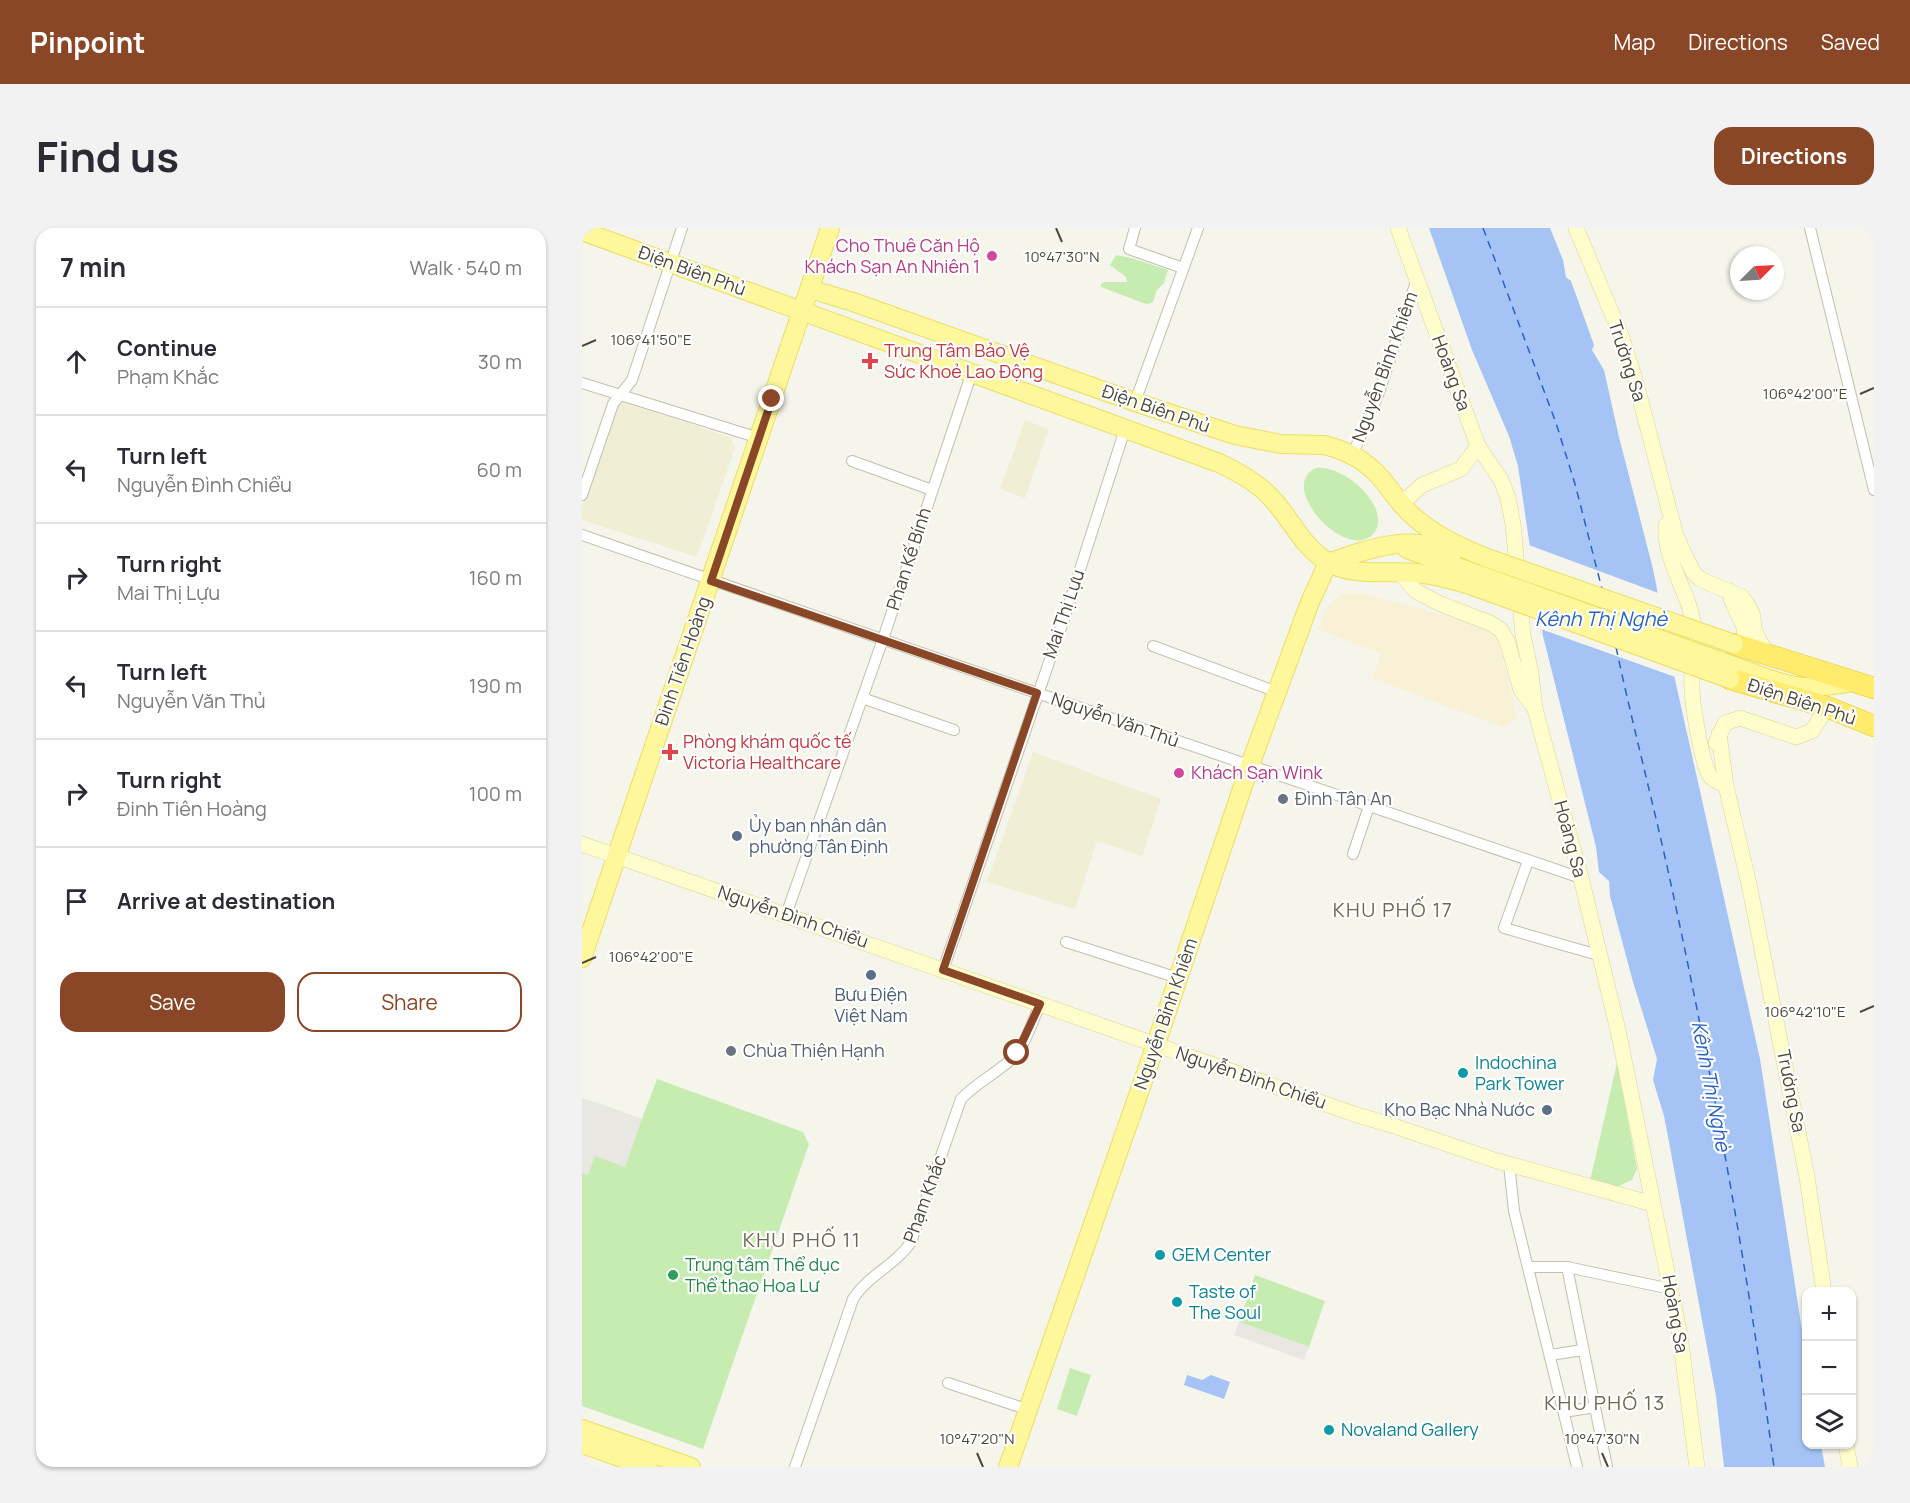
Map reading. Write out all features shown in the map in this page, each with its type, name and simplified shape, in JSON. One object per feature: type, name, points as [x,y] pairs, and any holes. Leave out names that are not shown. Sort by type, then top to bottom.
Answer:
[{"type":"highway","name":"Điện Biên Phủ","points":[[1735,659],[1767,655],[1864,685]]},
{"type":"highway","name":"Điện Biên Phủ","points":[[1735,659],[1827,707],[1874,726]]},
{"type":"main road","name":"Đinh Tiên Hoàng","points":[[582,958],[830,228]]},
{"type":"main road","name":"Điện Biên Phủ","points":[[582,231],[803,312]]},
{"type":"main road","name":"Ðiện Biên Phủ","points":[[810,289],[1250,440],[1281,444],[1324,445],[1352,456],[1362,461],[1380,477],[1401,504],[1440,536],[1455,545],[1477,566]]},
{"type":"main road","points":[[845,326],[844,313],[853,302]]},
{"type":"main road","name":"Ðiện Biên Phủ","points":[[803,312],[1219,463],[1247,477],[1268,494],[1305,544],[1328,562]]},
{"type":"main road","points":[[1328,562],[1392,543],[1477,566],[1735,659],[1787,684],[1805,687],[1864,685]]},
{"type":"main road","points":[[1328,562],[1360,572],[1399,572],[1435,576],[1477,566],[1735,659]]},
{"type":"main road","name":"Nguyễn Bỉnh Khiêm","points":[[1008,1467],[1179,978],[1250,765],[1310,602],[1328,562]]},
{"type":"main road","points":[[582,1429],[607,1446],[648,1467]]},
{"type":"main road","points":[[582,1444],[607,1446],[691,1467]]},
{"type":"street","points":[[582,495],[614,404],[632,380],[682,228]]},
{"type":"street","points":[[1135,228],[1130,249],[1183,268]]},
{"type":"street","points":[[1135,402],[1198,228]]},
{"type":"street","name":"Hoàng Sa","points":[[1398,228],[1478,446],[1501,480],[1508,498],[1513,524],[1523,635],[1535,709],[1581,878],[1618,1030],[1671,1289],[1687,1384],[1696,1467]]},
{"type":"street","name":"Trường Sa","points":[[1576,228],[1620,335],[1636,383],[1668,507],[1665,527],[1668,541],[1676,572],[1688,602],[1697,639],[1697,654],[1692,677],[1693,700],[1700,742],[1710,776],[1726,786]]},
{"type":"street","points":[[1810,228],[1874,490]]},
{"type":"street","name":"Nguyễn Bỉnh Khiêm","points":[[1352,456],[1378,395],[1417,278]]},
{"type":"street","name":"Phan Kế Bính","points":[[786,915],[883,639],[972,372]]},
{"type":"street","points":[[582,383],[759,438]]},
{"type":"street","name":"Mai Thị Lựu","points":[[943,970],[1067,610],[1125,429]]},
{"type":"street","points":[[1401,504],[1422,485],[1461,469],[1478,446]]},
{"type":"street","points":[[852,461],[933,490]]},
{"type":"street","points":[[1668,507],[1676,536],[1693,572],[1700,579],[1742,597],[1753,616],[1754,630],[1767,655]]},
{"type":"street","name":"Nguyễn Văn Thủ","points":[[582,535],[1581,878]]},
{"type":"street","points":[[1399,572],[1416,591],[1438,603],[1491,623],[1501,630],[1507,641],[1521,690],[1535,709]]},
{"type":"street","points":[[1729,591],[1733,609],[1746,631],[1735,659]]},
{"type":"street","points":[[1153,646],[1276,692]]},
{"type":"street","points":[[862,699],[954,730]]},
{"type":"street","points":[[1707,745],[1714,746],[1725,723],[1740,718],[1796,737],[1812,731],[1827,707]]},
{"type":"street","name":"Trường Sa","points":[[1697,722],[1726,786]]},
{"type":"street","name":"Trường Sa","points":[[1719,734],[1726,786],[1781,1039],[1807,1177],[1823,1287]]},
{"type":"street","points":[[1353,854],[1369,806]]},
{"type":"street","name":"Nguyễn Đình Chiểu","points":[[582,844],[1354,1114],[1509,1164],[1653,1204]]},
{"type":"street","points":[[1528,861],[1503,928],[1598,955]]},
{"type":"street","points":[[1066,942],[1179,978]]},
{"type":"street","name":"Phạm Khắc","points":[[795,1467],[853,1299],[864,1285],[898,1257],[911,1242],[961,1099],[1017,1053],[1040,1004]]},
{"type":"street","points":[[1509,1164],[1514,1211],[1577,1467]]},
{"type":"street","points":[[1528,1267],[1567,1267],[1671,1289]]},
{"type":"street","points":[[1567,1267],[1607,1467]]},
{"type":"street","points":[[1550,1355],[1583,1350]]},
{"type":"street","points":[[948,1383],[1029,1410]]},
{"type":"street","points":[[1564,1412],[1595,1407]]},
{"type":"street","points":[[1847,1449],[1850,1467]]},
{"type":"shaded area","points":[[626,401],[731,438],[735,448],[697,557],[582,520],[582,506],[617,406]]},
{"type":"shaded area","points":[[1025,420],[1049,429],[1025,498],[1000,489]]},
{"type":"shaded area","points":[[1342,594],[1367,594],[1496,630],[1517,717],[1504,728],[1372,678],[1381,654],[1318,629],[1327,607]]},
{"type":"shaded area","points":[[1033,752],[1161,799],[1142,856],[1097,841],[1075,909],[987,882]]},
{"type":"shaded area","points":[[582,1098],[642,1119],[625,1167],[595,1156],[588,1175],[582,1173]]},
{"type":"shaded area","points":[[1239,1322],[1309,1347],[1304,1360],[1234,1335]]},
{"type":"green space","points":[[1116,255],[1168,270],[1164,283],[1157,290],[1153,302],[1143,303],[1101,287],[1101,284],[1105,282],[1127,282],[1126,277],[1110,265]]},
{"type":"green space","points":[[1316,468],[1328,469],[1341,474],[1365,492],[1378,516],[1377,527],[1371,536],[1359,540],[1345,537],[1331,529],[1318,517],[1304,489],[1306,477]]},
{"type":"green space","points":[[1617,1063],[1637,1169],[1632,1180],[1612,1189],[1590,1181]]},
{"type":"green space","name":"Trung tâm Thể dục Thể thao Hoa Lư","points":[[657,1079],[803,1132],[809,1144],[703,1449],[582,1406],[582,1098],[642,1119]]},
{"type":"green space","points":[[1255,1275],[1325,1301],[1309,1347],[1239,1322]]},
{"type":"green space","points":[[1070,1368],[1091,1375],[1077,1416],[1057,1409]]},
{"type":"water","name":"Kênh Thị Nghè","points":[[1429,228],[1550,228],[1563,260],[1566,277],[1571,281],[1594,345],[1592,350],[1604,370],[1653,569],[1676,684],[1760,1059],[1802,1330],[1802,1449],[1822,1449],[1825,1467],[1724,1467],[1716,1396],[1664,1116],[1653,1080],[1657,1059],[1633,982],[1610,896],[1609,881],[1599,872],[1596,847],[1543,636],[1518,466],[1509,436],[1472,350]]},
{"type":"water","points":[[1187,1375],[1202,1380],[1211,1375],[1230,1382],[1224,1399],[1184,1385]]},
{"type":"pier","points":[[1526,544],[1661,594],[1678,678],[1538,628]]},
{"type":"ferry route","points":[[1483,228],[1556,423],[1575,484],[1602,589]]},
{"type":"ferry route","points":[[1616,647],[1668,871],[1704,1043],[1742,1255],[1774,1467]]},
{"type":"place","name":"Cho Thuê Căn Hộ Khách Sạn An Nhiên 1","points":[[992,256]]},
{"type":"place","name":"Trung Tâm Bảo Vệ Sức Khoẻ Lao Động","points":[[870,361]]},
{"type":"place","name":"Phòng khám quốc tế Victoria Healthcare","points":[[670,752]]},
{"type":"place","name":"Khách Sạn Wink","points":[[1179,773]]},
{"type":"place","name":"Đình Tân An","points":[[1283,799]]},
{"type":"place","name":"Ủy ban nhân dân phường Tân Định","points":[[737,836]]},
{"type":"place","name":"Bưu Điện Việt Nam","points":[[871,975]]},
{"type":"place","name":"Chùa Thiện Hạnh","points":[[731,1051]]},
{"type":"place","name":"Indochina Park Tower","points":[[1463,1073]]},
{"type":"place","name":"Kho Bạc Nhà Nước","points":[[1547,1110]]},
{"type":"place","name":"GEM Center","points":[[1160,1255]]},
{"type":"place","name":"Trung tâm Thể dục Thể thao Hoa Lư","points":[[673,1275]]},
{"type":"place","name":"Taste of The Soul","points":[[1177,1302]]},
{"type":"place","name":"Novaland Gallery","points":[[1329,1430]]},
{"type":"district","name":"KHU PHỐ 17","points":[[1393,910]]},
{"type":"district","name":"KHU PHỐ 11","points":[[802,1240]]},
{"type":"district","name":"KHU PHỐ 13","points":[[1605,1403]]},
{"type":"route","points":[[772,399],[711,581],[1037,693],[943,970],[1040,1004],[1017,1053]]}]
